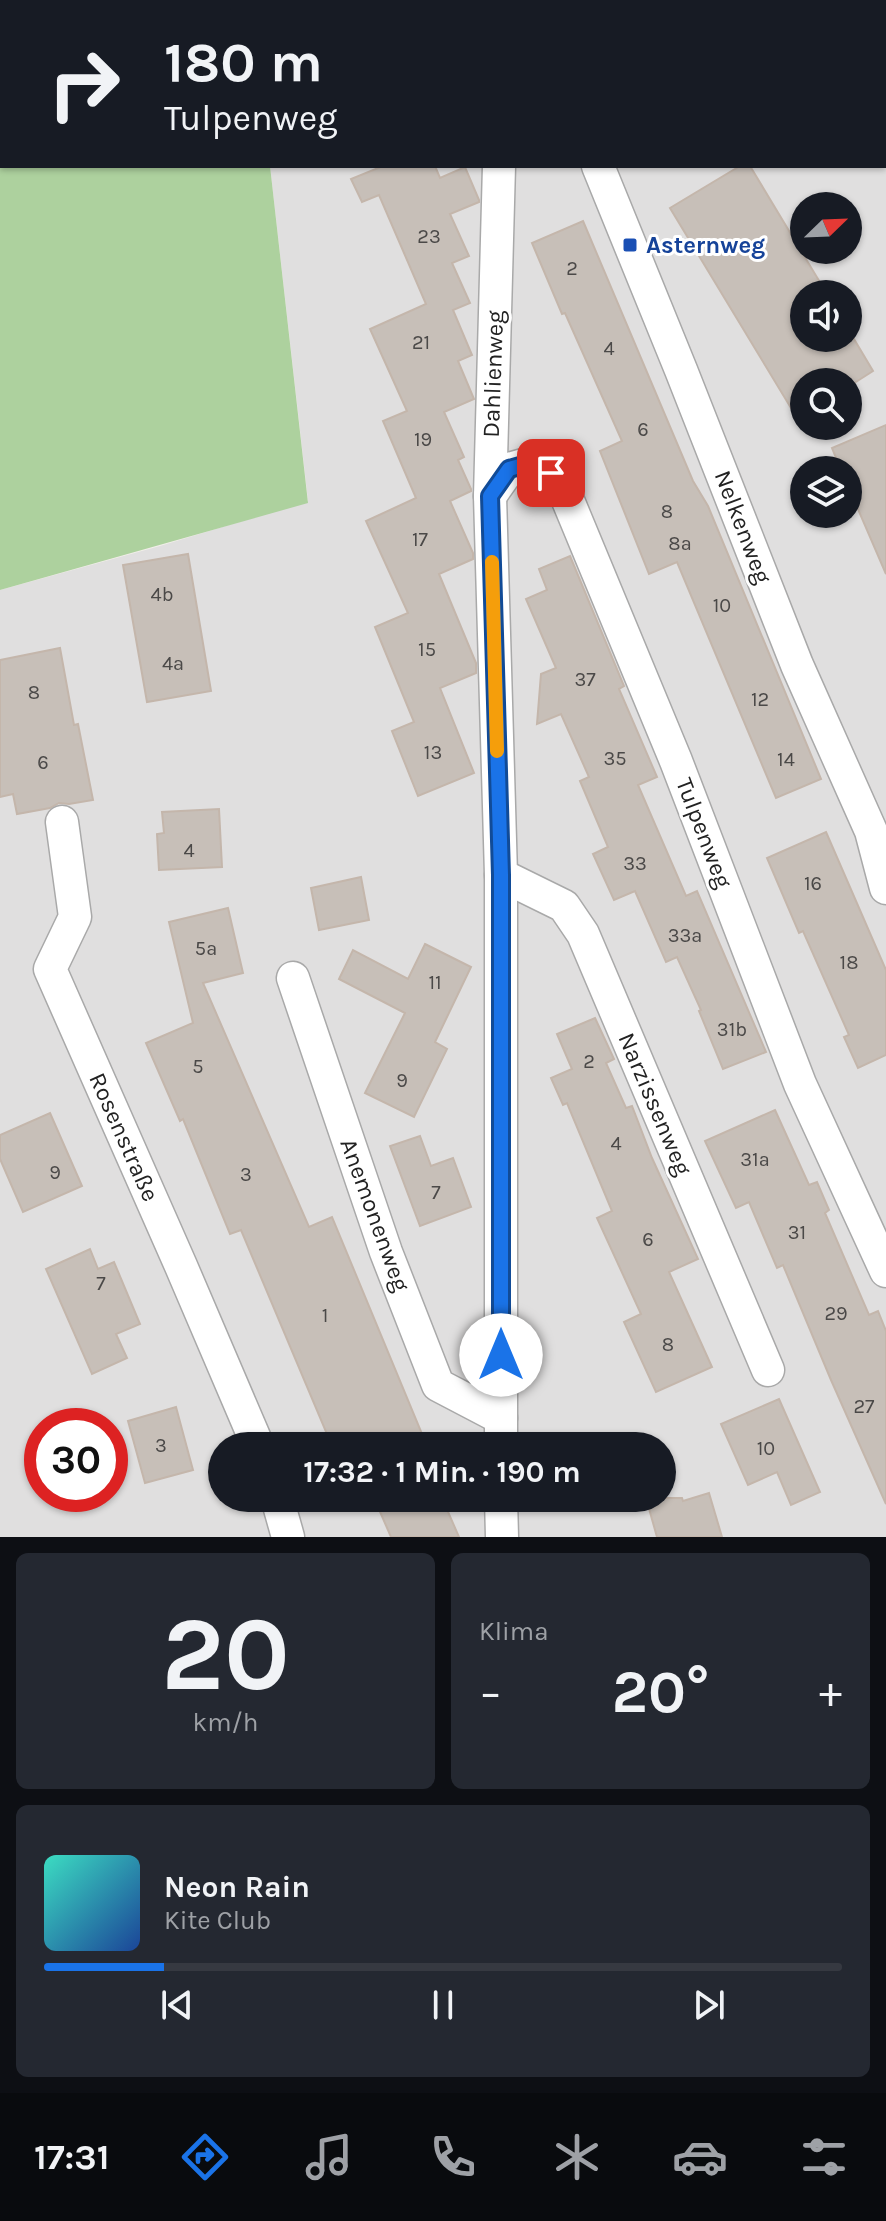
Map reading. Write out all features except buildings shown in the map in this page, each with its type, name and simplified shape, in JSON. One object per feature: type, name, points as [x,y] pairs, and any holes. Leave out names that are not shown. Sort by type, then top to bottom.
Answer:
[{"type":"street","name":"Dahlienweg","points":[[499,168],[490,496],[501,875],[501,1432]]},
{"type":"street","name":"Nelkenweg","points":[[599,168],[797,665],[871,831],[886,888]]},
{"type":"street","points":[[614,205],[618,179],[625,168]]},
{"type":"street","name":"Tulpenweg","points":[[490,496],[509,469],[541,460],[562,486],[676,761],[800,1084],[886,1271]]},
{"type":"street","name":"Rosenstraße","points":[[62,822],[75,917],[50,969],[252,1432]]},
{"type":"street","name":"Narzissenweg","points":[[501,875],[564,906],[583,934],[768,1370]]},
{"type":"street","name":"Anemonenweg","points":[[293,978],[386,1252],[438,1385],[501,1432]]},
{"type":"street","points":[[281,1512],[288,1537]]},
{"type":"street","points":[[501,1512],[502,1537]]},
{"type":"shaded area","points":[[270,168],[886,168],[886,1537],[0,1537],[0,590],[308,501]]},
{"type":"green space","points":[[0,168],[270,168],[308,503],[0,590]]},
{"type":"slow traffic","points":[[492,562],[497,751]]},
{"type":"place","name":"Asternweg","points":[[630,245]]},
{"type":"route","points":[[501,1355],[501,875],[490,496],[509,469],[541,460],[551,473]]}]
